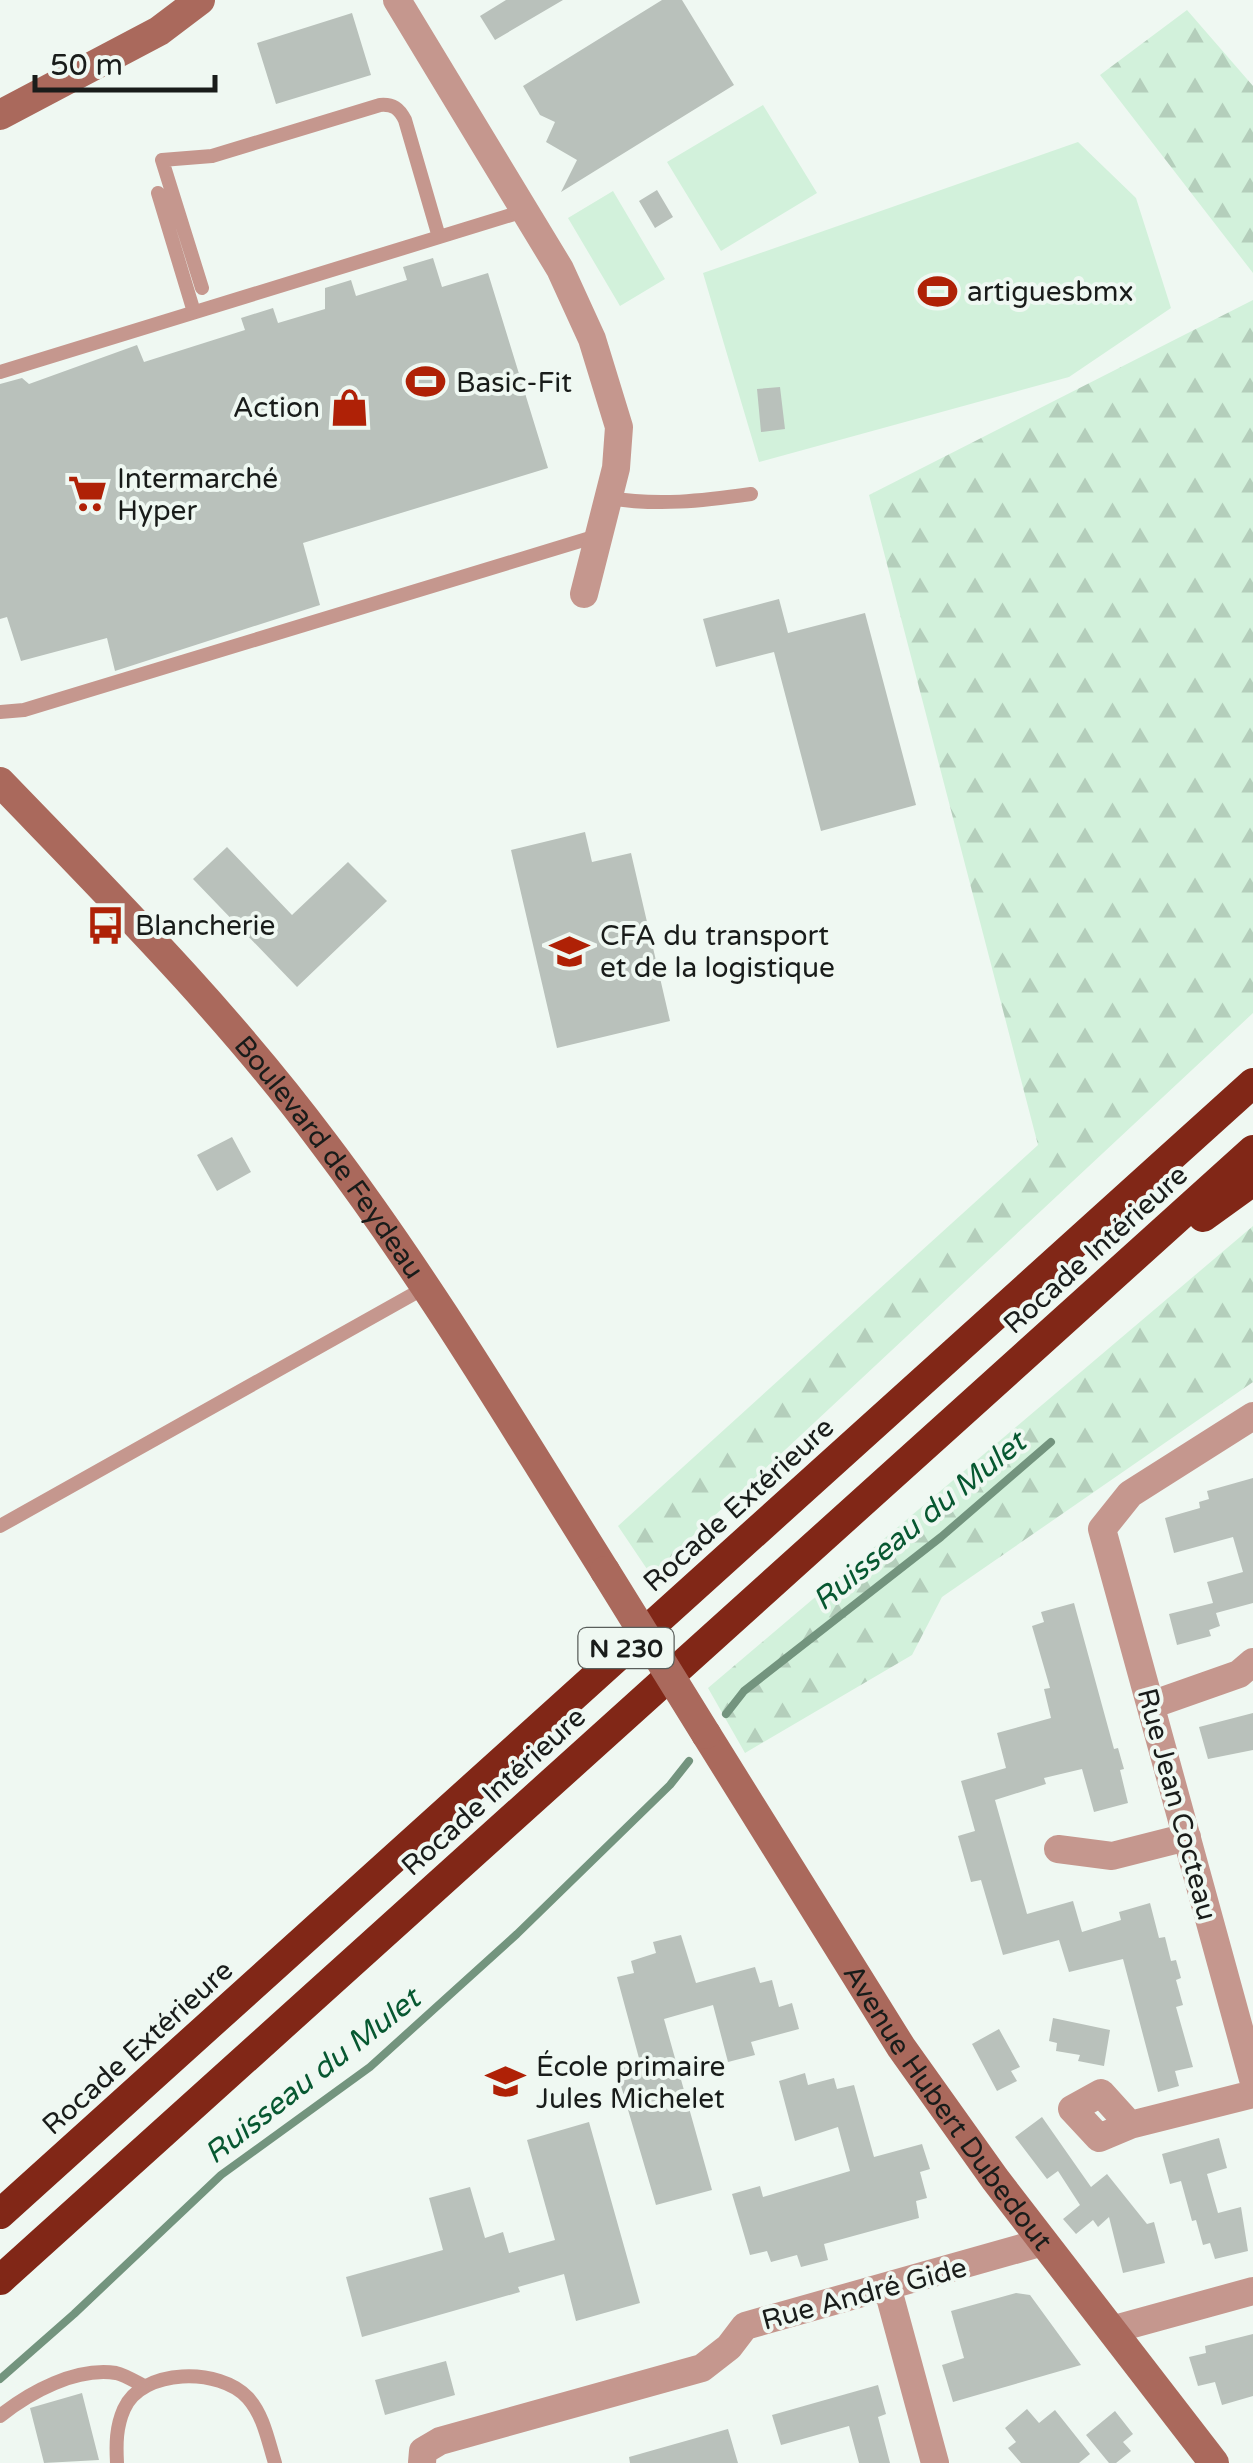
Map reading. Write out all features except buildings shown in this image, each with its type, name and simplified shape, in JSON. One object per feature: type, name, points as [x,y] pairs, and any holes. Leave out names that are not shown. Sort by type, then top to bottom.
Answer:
[{"type":"highway","name":"Rocade Extérieure","points":[[0,2214],[1253,1080]]},
{"type":"highway","name":"Rocade Intérieure","points":[[0,2280],[1253,1150]]},
{"type":"highway","points":[[1087,1300],[1253,1181]]},
{"type":"main road","points":[[0,115],[159,31],[200,0]]},
{"type":"main road","name":"Boulevard de Feydeau","points":[[0,782],[204,1000],[320,1138],[426,1286],[706,1734]]},
{"type":"main road","name":"Avenue Hubert Dubedout","points":[[706,1734],[901,2047],[1214,2463]]},
{"type":"street","points":[[397,0],[560,270],[592,339],[619,427],[616,468],[584,594]]},
{"type":"street","name":"Rue Jean Cocteau","points":[[1253,1416],[1130,1494],[1102,1529],[1253,2079]]},
{"type":"street","points":[[1150,1705],[1240,1674],[1253,1662]]},
{"type":"street","points":[[1058,1848],[1112,1856],[1187,1837]]},
{"type":"street","points":[[1130,2125],[1253,2094]]},
{"type":"street","name":"Rue André Gide","points":[[422,2463],[423,2451],[440,2442],[702,2368],[746,2326],[1044,2242]]},
{"type":"street","points":[[887,2286],[935,2463]]},
{"type":"street","points":[[1111,2330],[1253,2291]]},
{"type":"lane","points":[[202,288],[162,160],[212,156],[391,104],[400,110],[404,120],[439,237]]},
{"type":"lane","points":[[158,193],[194,312]]},
{"type":"lane","points":[[0,372],[524,211]]},
{"type":"lane","points":[[609,498],[691,503],[751,494]]},
{"type":"lane","points":[[0,712],[24,710],[600,535]]},
{"type":"lane","points":[[0,1526],[426,1286]]},
{"type":"lane","points":[[0,2416],[21,2399],[88,2374],[118,2374],[144,2386]]},
{"type":"lane","points":[[117,2463],[116,2435],[125,2406],[144,2386],[180,2376],[216,2379],[246,2396],[264,2423],[275,2463]]},
{"type":"green space","points":[[1187,10],[1253,86],[1253,273],[1100,75]]},
{"type":"green space","points":[[763,105],[817,193],[721,251],[667,162]]},
{"type":"green space","name":"artiguesbmx","points":[[1078,142],[1136,198],[1171,308],[1069,377],[759,462],[703,273]]},
{"type":"green space","points":[[613,191],[665,279],[620,306],[568,218]]},
{"type":"green space","points":[[1253,300],[1253,1013],[651,1575],[618,1526],[1038,1145],[869,495]]},
{"type":"green space","points":[[1253,1226],[1253,1382],[942,1597],[912,1655],[745,1753],[708,1688]]},
{"type":"waterway","name":"Ruisseau du Mulet","points":[[726,1714],[744,1691],[941,1537],[1051,1442]]},
{"type":"waterway","name":"Ruisseau du Mulet","points":[[0,2379],[221,2175],[370,2067],[517,1934],[670,1785],[689,1761]]},
{"type":"place","name":"artiguesbmx","points":[[937,291]]},
{"type":"place","name":"Basic-Fit","points":[[426,382]]},
{"type":"place","name":"Action","points":[[350,407]]},
{"type":"place","name":"Intermarché Hyper","points":[[87,494]]},
{"type":"place","name":"Blancherie","points":[[105,925]]},
{"type":"place","name":"CFA du transport et de la logistique","points":[[570,951]]},
{"type":"place","name":"École primaire Jules Michelet","points":[[506,2082]]}]
